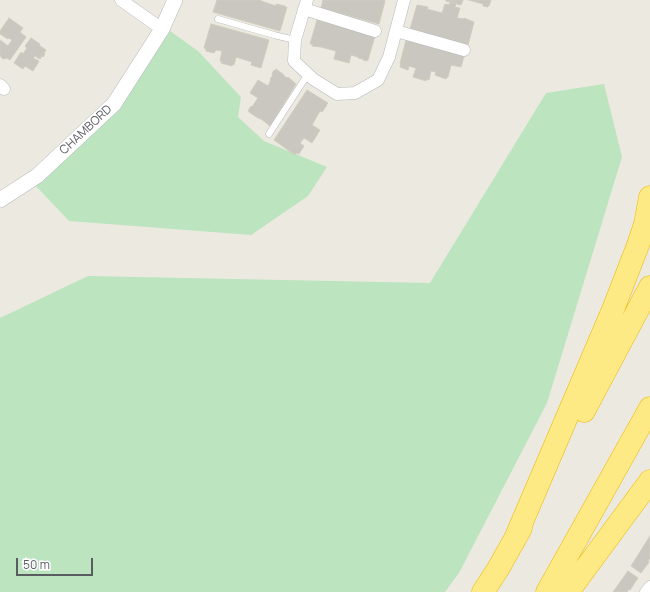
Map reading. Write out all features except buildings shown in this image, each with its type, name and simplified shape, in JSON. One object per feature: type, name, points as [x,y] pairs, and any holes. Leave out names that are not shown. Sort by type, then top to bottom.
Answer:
[{"type":"highway","points":[[514,541],[614,308],[645,224],[650,197]]},
{"type":"highway","points":[[484,592],[514,541],[650,287]]},
{"type":"highway","points":[[547,592],[650,408]]},
{"type":"highway","points":[[568,592],[650,481]]},
{"type":"street","points":[[121,0],[162,29]]},
{"type":"street","name":"CHAMBORD","points":[[0,200],[37,176],[114,104],[162,29],[175,0]]},
{"type":"street","points":[[375,31],[306,4],[295,40],[294,61],[313,79],[337,94],[355,93],[378,80],[389,57],[404,0]]},
{"type":"street","points":[[396,31],[464,50]]},
{"type":"street","points":[[646,592],[650,587]]},
{"type":"lane","points":[[218,19],[295,40]]},
{"type":"lane","points":[[269,134],[308,74]]},
{"type":"green space","points":[[170,31],[198,51],[241,97],[238,117],[264,141],[327,167],[308,196],[251,235],[69,221],[35,185],[109,117]]},
{"type":"green space","points":[[604,84],[622,157],[547,403],[459,573],[445,592],[0,592],[0,318],[88,276],[430,283],[546,93]]}]
